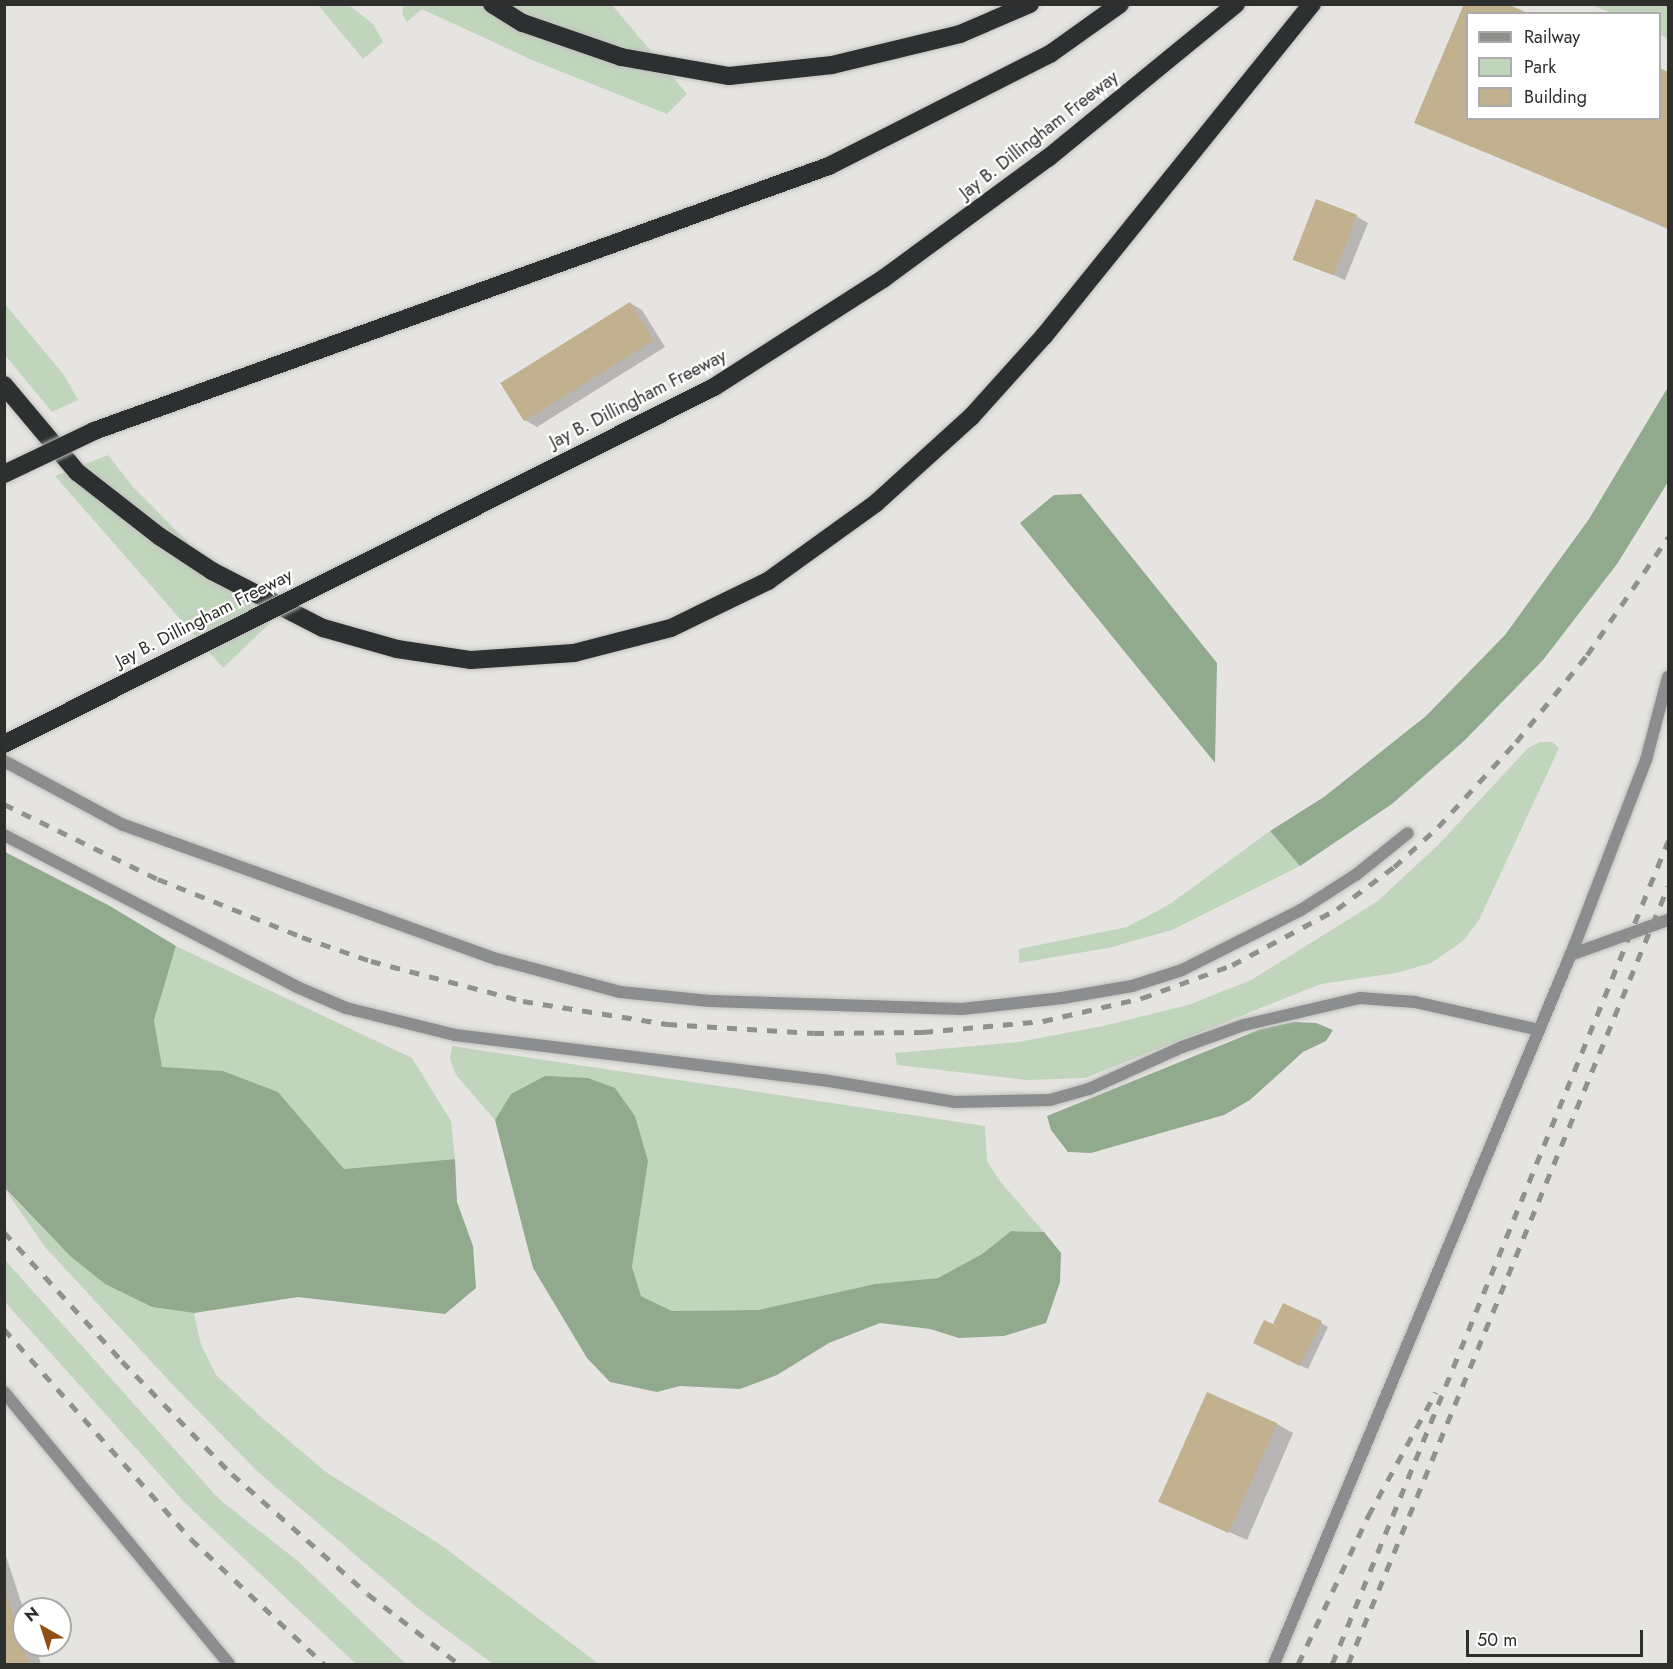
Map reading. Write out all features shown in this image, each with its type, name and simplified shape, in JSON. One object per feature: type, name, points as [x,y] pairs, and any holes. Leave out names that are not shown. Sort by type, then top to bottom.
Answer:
[{"type":"highway","points":[[492,4],[523,23],[621,57],[729,76],[832,65],[960,34],[1030,4]]},
{"type":"highway","points":[[4,474],[116,423],[829,166],[1050,54],[1120,4]]},
{"type":"highway","name":"Jay B. Dillingham Freeway","points":[[4,744],[714,387],[892,273],[1048,158],[1236,4]]},
{"type":"highway","points":[[4,386],[77,472],[159,536],[212,571],[323,628],[397,649],[471,660],[574,653],[671,628],[768,580],[876,503],[971,417],[1044,336],[1312,4]]},
{"type":"lane","points":[[1274,1665],[1570,956],[1646,760],[1668,677]]},
{"type":"lane","points":[[4,761],[121,825],[497,959],[620,992],[710,1001],[962,1009],[1062,998],[1132,986],[1182,970],[1301,910],[1357,874],[1408,833]]},
{"type":"lane","points":[[4,835],[297,987],[346,1008],[455,1035],[823,1080],[954,1102],[1050,1100],[1089,1089],[1182,1047],[1244,1025],[1360,998],[1415,1002],[1539,1030]]},
{"type":"lane","points":[[1570,956],[1668,920]]},
{"type":"lane","points":[[4,1392],[229,1665]]},
{"type":"green space","points":[[404,4],[612,5],[687,94],[667,114],[532,60],[422,9],[407,22],[402,14]]},
{"type":"green space","points":[[318,5],[349,5],[373,24],[383,42],[363,59]]},
{"type":"green space","points":[[1592,5],[1668,5],[1668,39],[1661,36],[1661,12],[1610,12]]},
{"type":"green space","points":[[5,304],[64,375],[78,400],[52,412],[5,355]]},
{"type":"green space","points":[[1668,387],[1668,482],[1617,564],[1543,660],[1464,741],[1392,804],[1300,866],[1270,831],[1324,797],[1426,716],[1505,635],[1589,519]]},
{"type":"green space","points":[[108,455],[133,487],[269,624],[223,668],[55,476]]},
{"type":"green space","points":[[1081,494],[1217,663],[1215,763],[1020,523],[1054,495]]},
{"type":"green space","points":[[1540,742],[1552,742],[1559,748],[1479,920],[1463,941],[1431,963],[1396,973],[1321,984],[1085,1078],[1026,1080],[897,1065],[895,1053],[1018,1042],[1103,1026],[1188,1005],[1251,980],[1378,901],[1439,844],[1528,748]]},
{"type":"green space","points":[[1270,831],[1300,866],[1172,930],[1108,948],[1019,963],[1019,949],[1127,927],[1170,904]]},
{"type":"green space","points":[[5,852],[110,906],[176,946],[154,1020],[162,1067],[223,1071],[278,1092],[344,1169],[455,1159],[457,1202],[473,1246],[476,1288],[445,1314],[298,1297],[194,1313],[152,1307],[105,1284],[70,1256],[5,1188]]},
{"type":"green space","points":[[176,946],[412,1058],[451,1121],[455,1159],[344,1169],[278,1092],[223,1071],[162,1068],[154,1020]]},
{"type":"green space","points":[[1294,1022],[1316,1023],[1333,1030],[1326,1041],[1303,1052],[1250,1100],[1224,1115],[1091,1153],[1068,1152],[1051,1130],[1047,1116],[1261,1029]]},
{"type":"green space","points":[[452,1046],[985,1126],[987,1161],[999,1180],[1044,1232],[1011,1231],[982,1254],[938,1278],[875,1284],[758,1310],[672,1311],[641,1296],[632,1267],[648,1161],[511,1094],[495,1120],[456,1075],[450,1059]]},
{"type":"green space","points":[[545,1076],[588,1078],[615,1088],[635,1116],[648,1161],[632,1267],[641,1296],[672,1311],[758,1310],[875,1284],[938,1278],[982,1254],[1011,1231],[1044,1232],[1061,1253],[1060,1282],[1046,1323],[1004,1336],[959,1338],[930,1329],[880,1323],[829,1343],[777,1375],[740,1389],[680,1386],[657,1392],[610,1382],[587,1358],[533,1268],[495,1120],[511,1094]]},
{"type":"green space","points":[[4,1188],[70,1256],[105,1284],[152,1307],[194,1313],[201,1345],[216,1375],[261,1417],[326,1472],[441,1545],[599,1664],[493,1664],[420,1610],[259,1473],[173,1385],[45,1247]]},
{"type":"green space","points":[[5,1260],[219,1499],[299,1562],[406,1664],[356,1664],[185,1503],[5,1302]]},
{"type":"building","points":[[1464,4],[1507,4],[1526,12],[1466,12],[1466,120],[1661,120],[1661,68],[1668,72],[1668,228],[1414,123]]},
{"type":"building","points":[[1316,199],[1357,215],[1334,275],[1293,260]]},
{"type":"building","points":[[630,302],[654,340],[524,421],[500,383]]},
{"type":"building","points":[[1283,1303],[1322,1321],[1300,1366],[1253,1343],[1264,1320],[1273,1324]]},
{"type":"building","points":[[1207,1392],[1277,1423],[1229,1533],[1158,1502]]},
{"type":"building","points":[[5,1590],[12,1612],[12,1657],[27,1657],[29,1664],[4,1664]]},
{"type":"railway","points":[[4,804],[158,879],[302,937],[371,961],[523,1001],[667,1024],[814,1033],[923,1032],[1043,1021],[1142,998],[1232,965],[1337,909],[1394,867],[1438,827],[1516,742],[1587,655],[1668,537]]},
{"type":"railway","points":[[1332,1664],[1668,841]]},
{"type":"railway","points":[[1348,1664],[1668,886]]},
{"type":"railway","points":[[4,1232],[122,1361],[232,1474],[368,1594],[459,1664]]},
{"type":"railway","points":[[4,1329],[191,1539],[324,1664]]},
{"type":"railway","points":[[1298,1664],[1368,1516],[1436,1392]]}]
